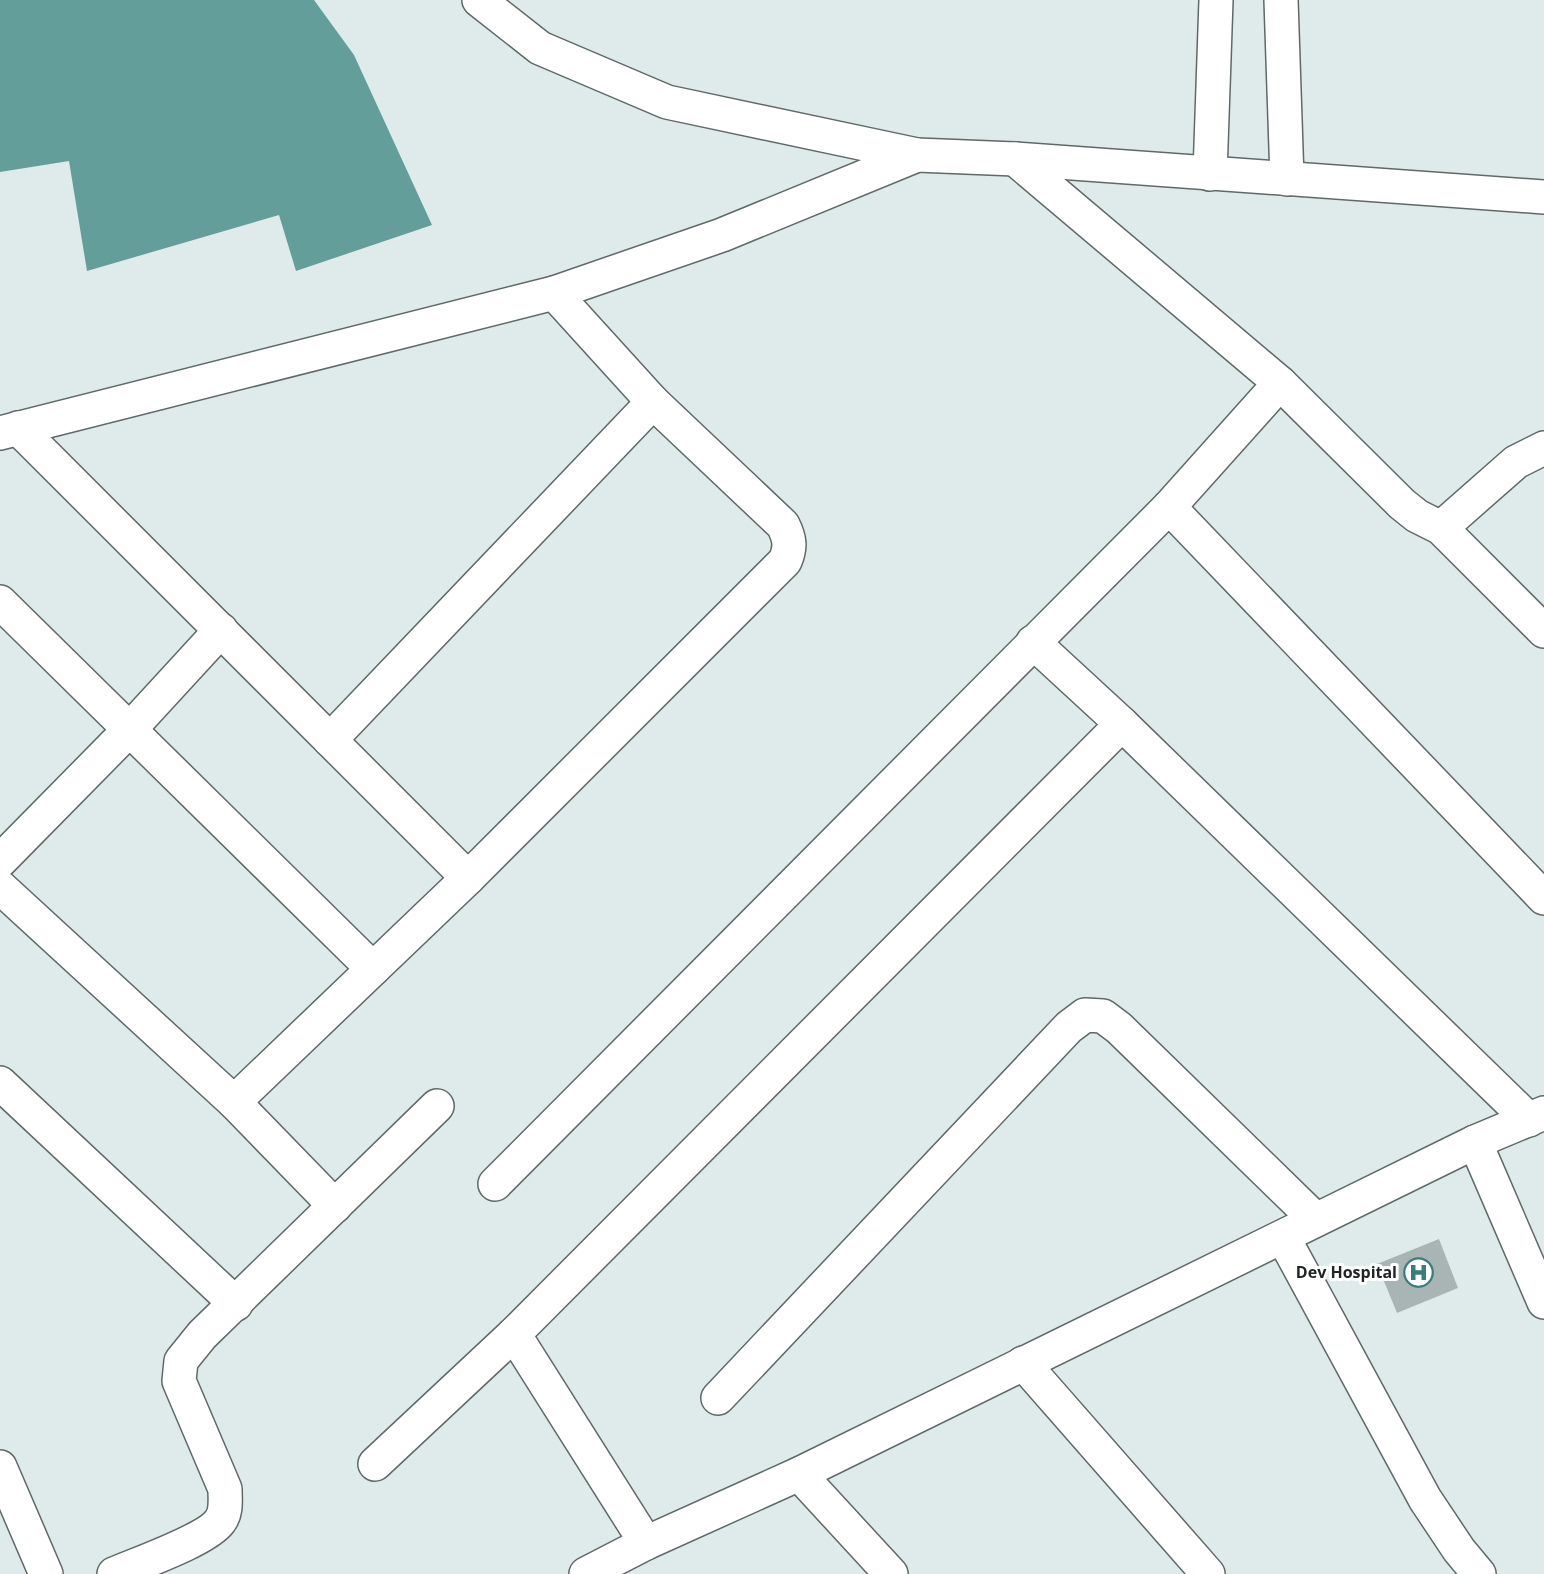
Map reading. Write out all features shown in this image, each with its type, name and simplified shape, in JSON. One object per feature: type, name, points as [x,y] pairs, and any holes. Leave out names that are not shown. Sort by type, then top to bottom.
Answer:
[{"type":"street","points":[[479,0],[540,48],[667,102],[917,155],[1015,159],[1544,197]]},
{"type":"street","points":[[1210,174],[1216,0]]},
{"type":"street","points":[[1281,0],[1287,179]]},
{"type":"street","points":[[9,431],[554,293],[722,236],[917,155]]},
{"type":"street","points":[[1015,159],[1280,383],[1402,504],[1417,516],[1441,528],[1544,632]]},
{"type":"street","points":[[234,1102],[468,878],[785,561],[790,549],[783,525],[653,402],[554,293]]},
{"type":"street","points":[[495,1184],[1169,507],[1280,383]]},
{"type":"street","points":[[330,740],[653,402]]},
{"type":"street","points":[[9,431],[221,630],[468,878]]},
{"type":"street","points":[[1441,528],[1516,462],[1544,448]]},
{"type":"street","points":[[1169,507],[1544,898]]},
{"type":"street","points":[[0,602],[374,969]]},
{"type":"street","points":[[0,861],[130,729],[221,630]]},
{"type":"street","points":[[591,1573],[646,1543],[799,1474],[1474,1142],[1537,1116],[1033,642]]},
{"type":"street","points":[[375,1464],[514,1334],[1122,724]]},
{"type":"street","points":[[0,887],[234,1102],[335,1206]]},
{"type":"street","points":[[718,1398],[1069,1027],[1085,1015],[1103,1016],[1119,1028],[1315,1219]]},
{"type":"street","points":[[0,1083],[236,1304]]},
{"type":"street","points":[[114,1574],[207,1533],[220,1521],[226,1507],[225,1489],[179,1381],[182,1361],[202,1335],[437,1106]]},
{"type":"street","points":[[1474,1142],[1544,1302]]},
{"type":"street","points":[[1283,1237],[1425,1499],[1459,1550],[1479,1574]]},
{"type":"street","points":[[514,1334],[646,1543]]},
{"type":"street","points":[[1023,1363],[1208,1574]]},
{"type":"street","points":[[0,1467],[46,1574]]},
{"type":"street","points":[[799,1474],[891,1574]]},
{"type":"water","points":[[0,0],[314,0],[354,55],[432,225],[296,271],[279,215],[87,271],[69,161],[0,172]]},
{"type":"building","points":[[1439,1239],[1458,1288],[1397,1313],[1377,1264]]},
{"type":"place","name":"Dev Hospital","points":[[1418,1272]]}]
